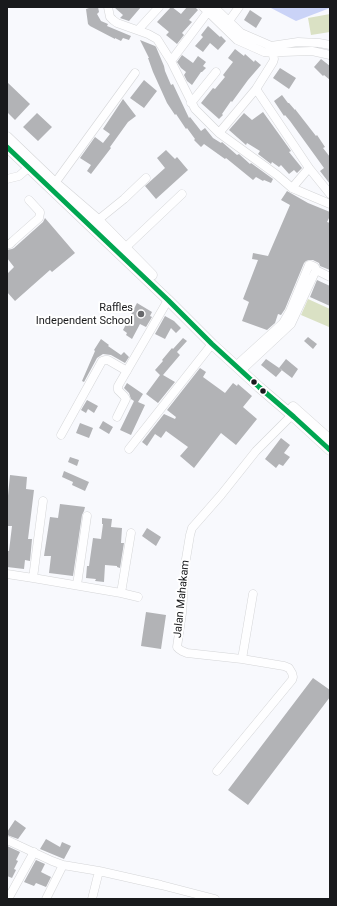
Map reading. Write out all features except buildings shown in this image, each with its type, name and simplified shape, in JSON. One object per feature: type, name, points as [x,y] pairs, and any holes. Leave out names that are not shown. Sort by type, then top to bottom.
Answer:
[{"type":"main road","points":[[8,144],[31,165],[55,183],[98,220],[205,330],[330,450]]},
{"type":"main road","points":[[31,165],[46,184],[212,344],[259,387],[298,418],[330,440]]},
{"type":"street","points":[[108,7],[110,17],[117,23],[138,30],[157,39],[171,61],[195,109],[220,133],[277,175],[292,188],[330,204]]},
{"type":"street","points":[[138,30],[159,7]]},
{"type":"street","points":[[229,22],[239,7]]},
{"type":"street","points":[[171,61],[209,8]]},
{"type":"street","points":[[209,8],[241,32],[272,50],[283,52],[312,51],[330,54]]},
{"type":"street","points":[[209,8],[237,40],[264,52],[298,42],[330,45]]},
{"type":"street","points":[[220,133],[256,89],[273,62],[272,50]]},
{"type":"street","points":[[191,103],[216,72]]},
{"type":"street","points":[[55,183],[135,73]]},
{"type":"street","points":[[256,89],[308,168],[330,194]]},
{"type":"street","points":[[7,179],[19,176],[31,165]]},
{"type":"street","points":[[292,188],[308,168]]},
{"type":"street","points":[[98,220],[124,199],[146,178]]},
{"type":"street","points":[[125,248],[182,194]]},
{"type":"street","points":[[7,244],[14,241],[38,218],[40,214],[40,212],[29,200]]},
{"type":"street","points":[[242,364],[282,328],[283,323],[292,314],[309,265],[315,267],[316,270],[330,277]]},
{"type":"street","points":[[117,417],[126,399],[118,390],[118,386],[168,300]]},
{"type":"street","points":[[129,449],[212,344]]},
{"type":"street","points":[[61,435],[102,361],[108,360],[127,371]]},
{"type":"street","name":"Jalan Mahakam","points":[[217,771],[293,677],[289,668],[284,666],[242,659],[187,653],[178,649],[177,647],[190,535],[192,528],[256,452],[298,418]]},
{"type":"street","points":[[33,578],[43,501]]},
{"type":"street","points":[[77,585],[87,516]]},
{"type":"street","points":[[121,593],[131,533]]},
{"type":"street","points":[[7,574],[138,596]]},
{"type":"street","points":[[242,659],[253,594]]},
{"type":"street","points":[[7,840],[63,865],[161,884],[215,899]]},
{"type":"street","points":[[8,899],[34,852]]},
{"type":"street","points":[[46,899],[63,865]]},
{"type":"street","points":[[92,899],[99,871]]},
{"type":"green space","points":[[330,14],[330,32],[311,35],[308,18]]},
{"type":"green space","points":[[308,299],[330,309],[329,327],[301,315]]},
{"type":"water","points":[[269,7],[330,7],[330,8],[296,21]]},
{"type":"transit line","points":[[7,147],[168,300],[212,344],[330,450]]},
{"type":"place","name":"Raffles Independent School","points":[[141,314]]}]
